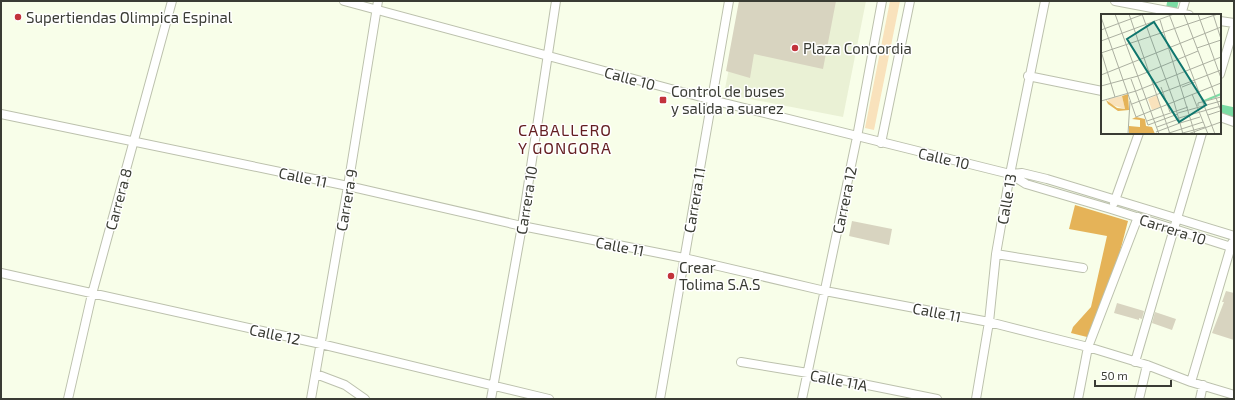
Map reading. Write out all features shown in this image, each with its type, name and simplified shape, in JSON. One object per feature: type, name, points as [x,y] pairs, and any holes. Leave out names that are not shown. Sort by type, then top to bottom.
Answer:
[{"type":"street","name":"Carrera 8","points":[[68,399],[92,294],[172,1]]},
{"type":"street","name":"Calle 10","points":[[344,1],[377,5],[548,56],[712,100],[1010,174],[1022,173],[1047,179],[1115,199]]},
{"type":"street","name":"Carrera 10","points":[[491,399],[522,226],[556,1]]},
{"type":"street","name":"Carrera 11","points":[[660,399],[729,1]]},
{"type":"street","name":"Carrera 12","points":[[802,399],[857,137],[882,1]]},
{"type":"street","points":[[881,143],[910,1]]},
{"type":"street","name":"Calle 13","points":[[976,399],[990,322],[996,254],[1028,76],[1045,1]]},
{"type":"street","points":[[1115,1],[1182,14],[1185,1]]},
{"type":"street","name":"Carrera 9","points":[[311,399],[348,186],[377,5]]},
{"type":"street","points":[[1221,21],[1234,23]]},
{"type":"street","points":[[1221,71],[1234,27]]},
{"type":"street","points":[[1028,76],[1101,91]]},
{"type":"street","name":"Calle 11","points":[[1,114],[348,186],[522,226],[684,258],[825,291],[990,322],[1088,347],[1146,365],[1191,382],[1234,394]]},
{"type":"street","points":[[1221,117],[1234,122]]},
{"type":"street","points":[[1111,209],[1139,134]]},
{"type":"street","points":[[1135,362],[1202,134]]},
{"type":"street","name":"Calle 10","points":[[1010,174],[1026,184],[1111,209]]},
{"type":"street","points":[[1044,189],[1047,179]]},
{"type":"street","name":"Carrera 10","points":[[1115,199],[1234,235]]},
{"type":"street","name":"Carrera 10","points":[[1111,209],[1232,248]]},
{"type":"street","points":[[1078,399],[1088,347],[1138,218]]},
{"type":"street","points":[[1191,382],[1232,248],[1234,235]]},
{"type":"street","points":[[996,254],[1083,268]]},
{"type":"street","name":"Calle 12","points":[[1,274],[321,344],[549,399]]},
{"type":"street","name":"Calle 11A","points":[[741,362],[808,373],[937,399]]},
{"type":"street","points":[[1139,399],[1146,365]]},
{"type":"street","points":[[316,374],[346,385],[365,399]]},
{"type":"street","points":[[1200,399],[1203,385]]},
{"type":"shaded area","name":"Plaza Concordia","points":[[742,1],[866,1],[843,117],[724,94]]},
{"type":"shaded area","points":[[890,1],[900,1],[874,130],[865,128]]},
{"type":"shaded area","points":[[1075,205],[1128,221],[1111,286],[1091,338],[1071,333],[1073,327],[1091,307],[1107,236],[1069,229]]},
{"type":"building","points":[[739,1],[836,1],[823,69],[754,54],[750,78],[726,71]]},
{"type":"building","points":[[852,221],[892,229],[889,245],[849,236]]},
{"type":"building","points":[[1226,291],[1234,293],[1234,340],[1212,333],[1224,302],[1222,302]]},
{"type":"building","points":[[1117,303],[1144,311],[1142,319],[1139,318],[1139,320],[1114,313]]},
{"type":"building","points":[[1155,312],[1176,319],[1172,330],[1152,323]]},
{"type":"waterway","points":[[1170,14],[1173,1]]},
{"type":"waterway","points":[[1221,110],[1234,113]]},
{"type":"place","name":"Supertiendas Olimpica Espinal","points":[[18,17]]},
{"type":"place","name":"Plaza Concordia","points":[[795,48]]},
{"type":"place","name":"Control de buses y salida a suarez","points":[[663,100]]},
{"type":"place","name":"Crear Tolima S.A.S","points":[[671,276]]},
{"type":"district","name":"CABALLERO Y GONGORA","points":[[565,138]]}]
